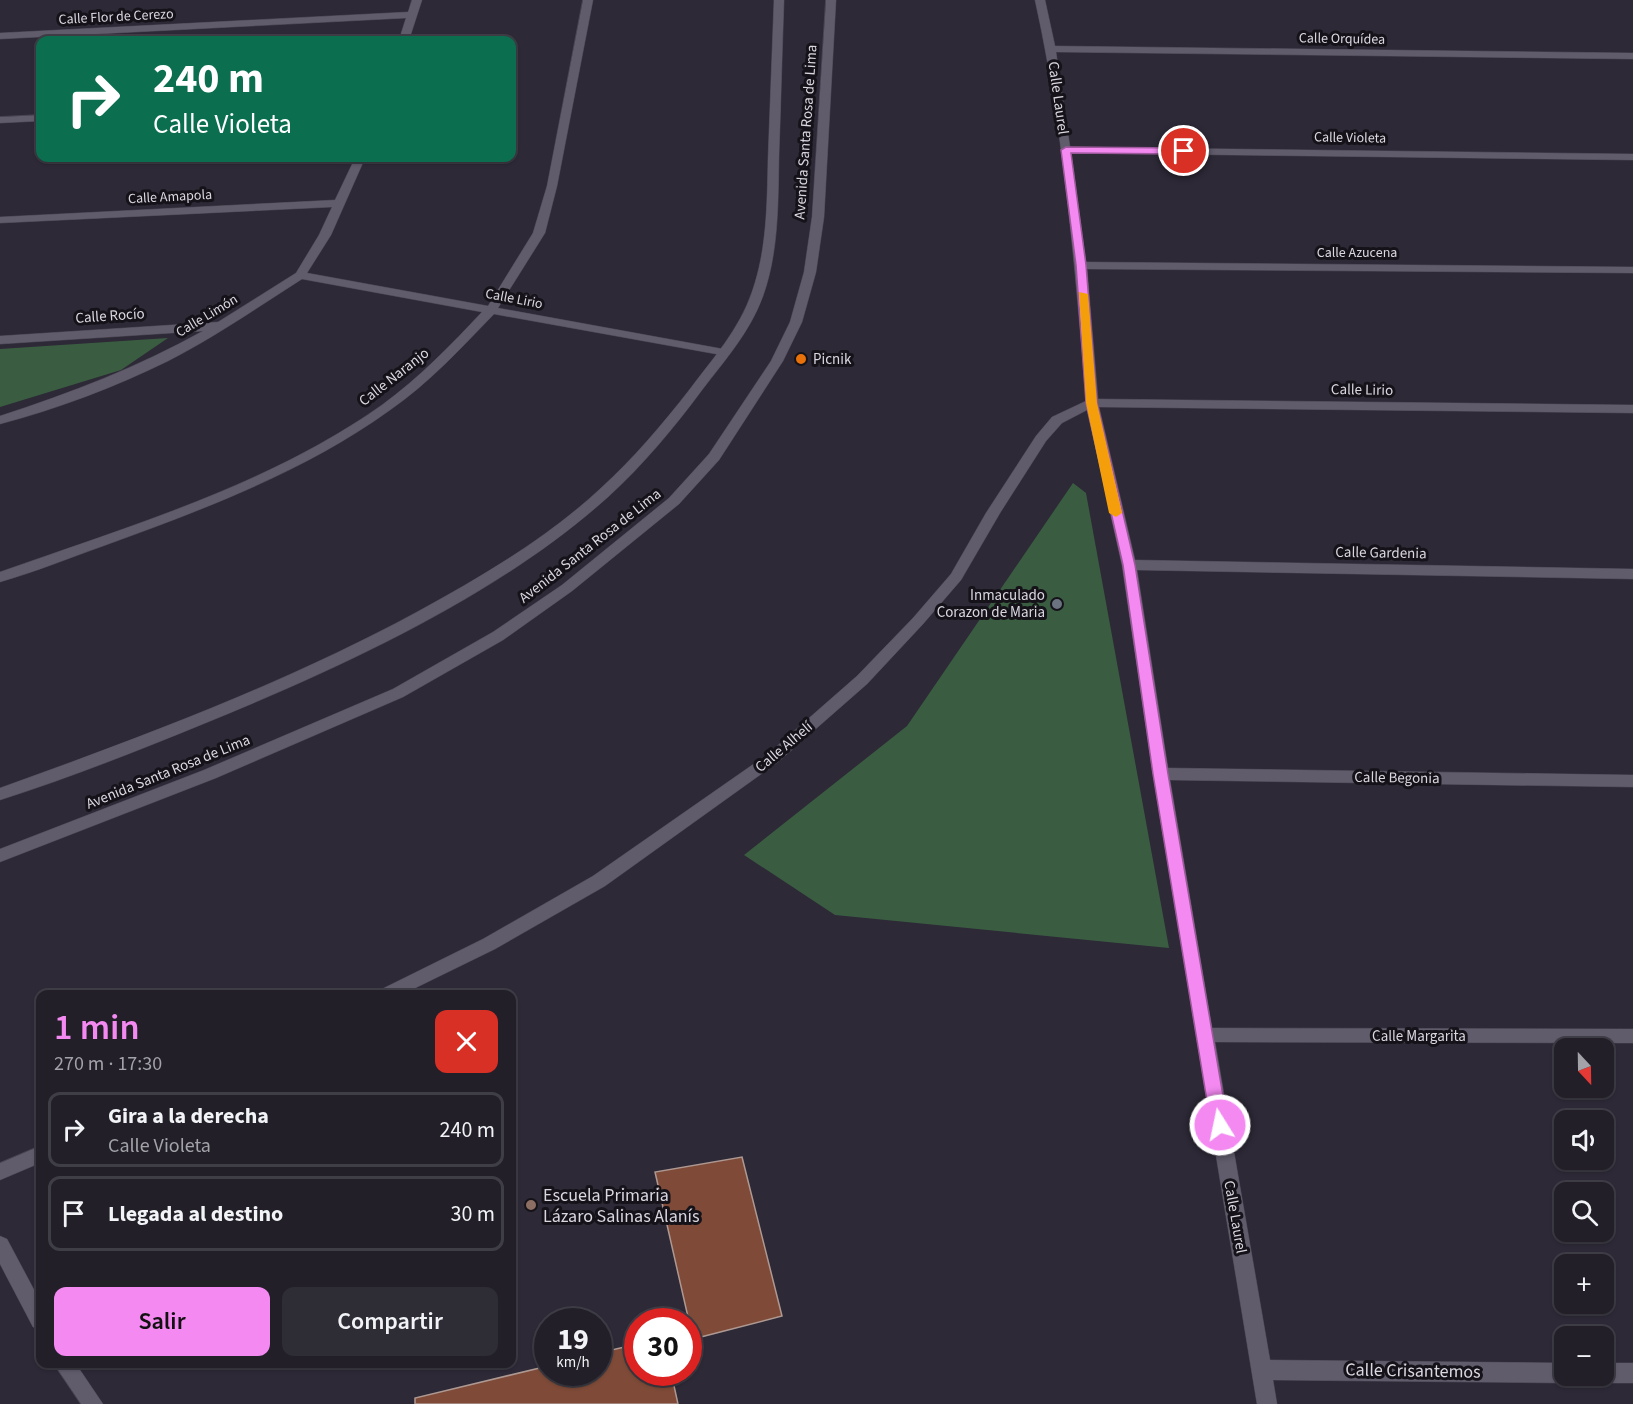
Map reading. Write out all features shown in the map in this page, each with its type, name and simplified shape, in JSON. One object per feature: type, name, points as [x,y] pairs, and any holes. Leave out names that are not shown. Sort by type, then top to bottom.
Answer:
[{"type":"street","points":[[405,36],[417,0]]},
{"type":"street","name":"Calle Naranjo","points":[[0,577],[235,490],[317,451],[387,407],[444,359],[490,310],[539,233],[552,186],[588,0]]},
{"type":"street","name":"Avenida Santa Rosa de Lima","points":[[0,794],[191,724],[309,674],[407,624],[513,564],[622,476],[671,423],[742,329],[756,299],[769,247],[778,0]]},
{"type":"street","name":"Avenida Santa Rosa de Lima","points":[[0,856],[210,774],[398,693],[498,636],[567,588],[674,501],[726,439],[777,361],[796,322],[810,272],[818,217],[831,0]]},
{"type":"street","name":"Calle Laurel","points":[[1040,0],[1051,49],[1081,265],[1092,403],[1129,565],[1161,774],[1267,1404]]},
{"type":"street","name":"Calle Flor de Cerezo","points":[[0,36],[413,15]]},
{"type":"street","name":"Calle Orquídea","points":[[1051,49],[1633,56]]},
{"type":"street","points":[[0,120],[36,118]]},
{"type":"street","name":"Calle Violeta","points":[[1066,150],[1633,157]]},
{"type":"street","name":"Calle Limón","points":[[0,420],[83,393],[164,358],[222,325],[300,275],[341,203],[358,162]]},
{"type":"street","name":"Calle Amapola","points":[[0,220],[341,203]]},
{"type":"street","name":"Calle Azucena","points":[[1081,265],[1633,270]]},
{"type":"street","name":"Calle Lirio","points":[[300,275],[723,353]]},
{"type":"street","name":"Calle Rocío","points":[[0,340],[222,325]]},
{"type":"street","name":"Calle Lirio","points":[[1092,403],[1633,409]]},
{"type":"street","name":"Calle Alhelí","points":[[396,990],[489,944],[599,882],[773,758],[862,680],[918,621],[956,577],[993,513],[1041,439],[1057,420],[1092,403]]},
{"type":"street","name":"Calle Gardenia","points":[[1129,565],[1633,574]]},
{"type":"street","name":"Calle Begonia","points":[[1161,774],[1633,781]]},
{"type":"street","name":"Calle Margarita","points":[[1205,1035],[1633,1036]]},
{"type":"street","points":[[0,1172],[36,1156]]},
{"type":"street","points":[[0,1245],[36,1312]]},
{"type":"street","points":[[67,1368],[93,1404]]},
{"type":"street","name":"Calle Crisantemos","points":[[1261,1370],[1554,1372]]},
{"type":"street","points":[[1614,1373],[1633,1373]]},
{"type":"green space","points":[[168,338],[121,370],[0,407],[0,349]]},
{"type":"green space","points":[[1073,483],[1086,493],[1169,948],[835,915],[744,855],[907,726]]},
{"type":"building","points":[[742,1157],[782,1316],[702,1337],[702,1308],[686,1308],[655,1172]]},
{"type":"building","points":[[624,1347],[624,1386],[674,1386],[678,1404],[415,1404],[415,1398],[534,1369],[534,1386],[612,1386],[612,1350]]},
{"type":"slow traffic","points":[[1083,294],[1092,403],[1116,513]]},
{"type":"place","name":"Picnik","points":[[801,359]]},
{"type":"place","name":"Inmaculado Corazon de Maria","points":[[1057,604]]},
{"type":"place","name":"Escuela Primaria Lázaro Salinas Alanís","points":[[531,1205]]},
{"type":"route","points":[[1184,151],[1066,150],[1081,265],[1092,403],[1129,565],[1161,774],[1220,1125]]}]
